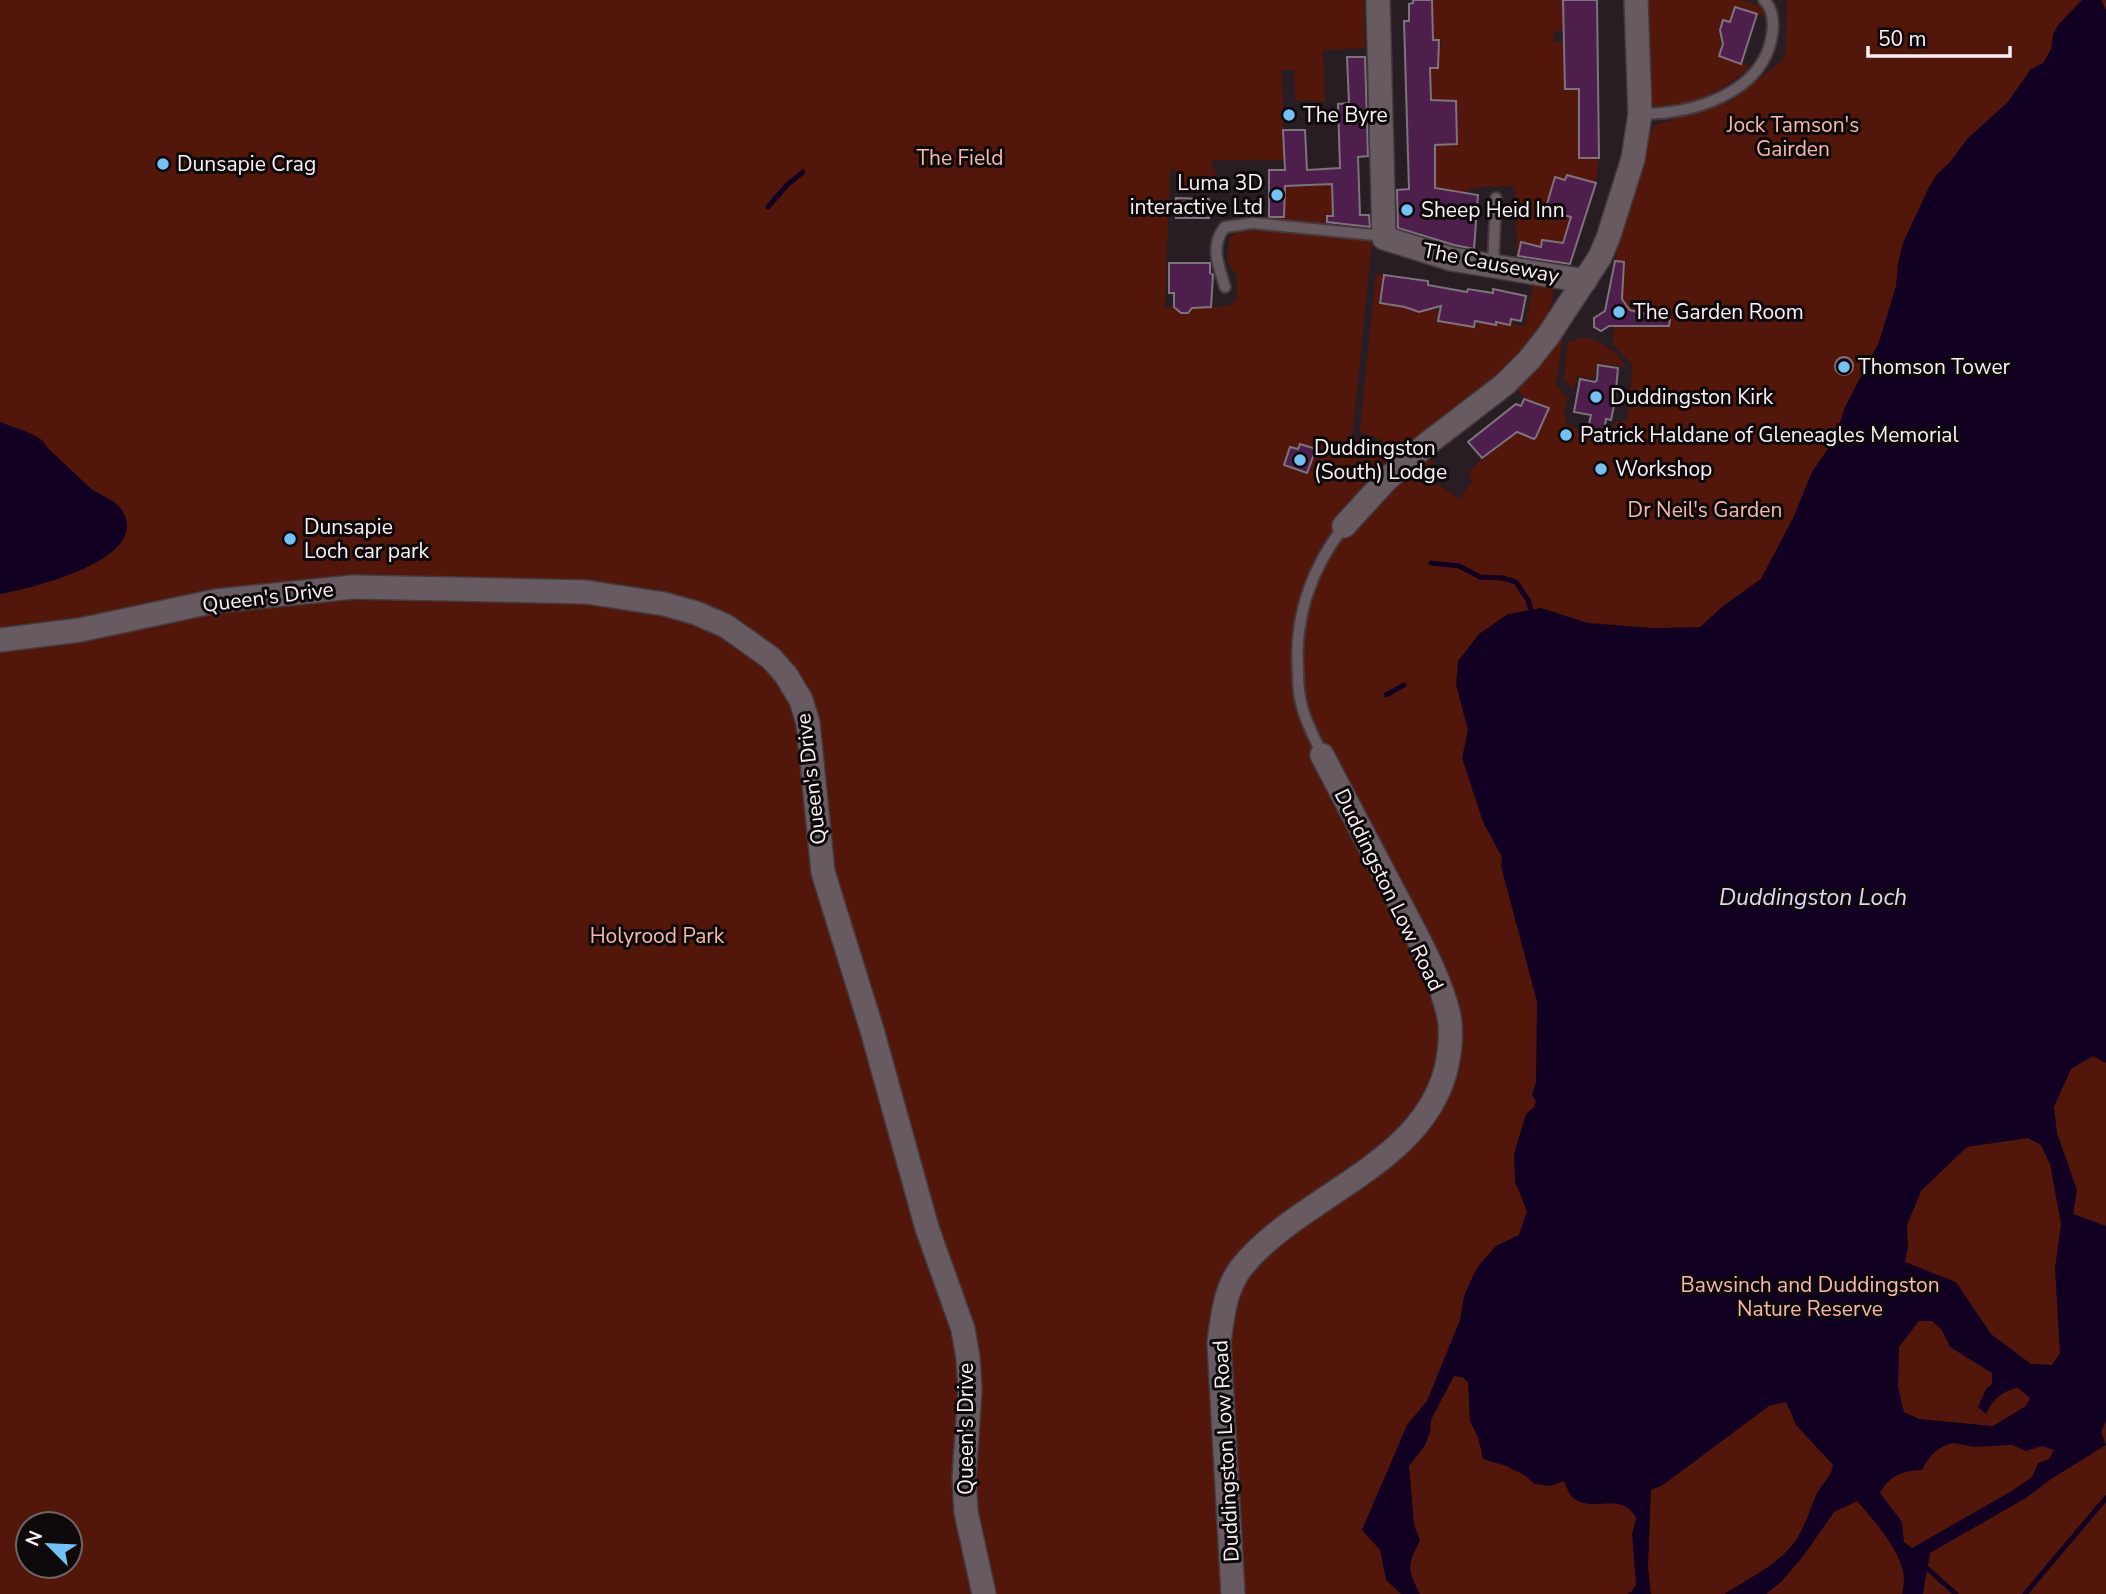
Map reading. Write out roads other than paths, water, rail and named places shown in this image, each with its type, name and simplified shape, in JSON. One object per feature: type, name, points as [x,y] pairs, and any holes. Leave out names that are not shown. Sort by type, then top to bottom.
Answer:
[{"type":"street","points":[[1378,0],[1384,231]]},
{"type":"street","points":[[1344,526],[1387,479],[1427,444],[1505,384],[1529,360],[1584,281],[1608,238],[1633,159],[1640,114],[1636,0]]},
{"type":"street","name":"The Causeway","points":[[1384,231],[1384,238],[1451,259],[1584,281]]},
{"type":"street","name":"Queen's Drive","points":[[0,640],[80,630],[216,601],[353,587],[418,587],[586,592],[664,604],[696,613],[726,626],[771,658],[786,675],[801,700],[812,753],[823,872],[872,1030],[927,1228],[962,1329],[968,1358],[970,1390],[964,1477],[966,1512],[984,1594]]},
{"type":"street","name":"Duddingston Low Road","points":[[1233,1594],[1219,1343],[1223,1308],[1240,1270],[1270,1238],[1395,1148],[1422,1118],[1442,1086],[1450,1052],[1449,1017],[1422,945],[1322,755]]},
{"type":"lane","points":[[1640,114],[1682,111],[1704,105],[1745,82],[1763,62],[1772,34],[1772,12],[1763,0]]},
{"type":"lane","points":[[1493,265],[1496,198]]},
{"type":"lane","points":[[1224,287],[1215,255],[1220,233],[1225,227],[1254,223],[1374,235],[1384,231]]},
{"type":"lane","name":"Duddingston Low Road","points":[[1322,755],[1302,709],[1298,683],[1297,640],[1299,622],[1309,589],[1327,550],[1344,526]]},
{"type":"water","name":"Duddingston Loch","points":[[2082,0],[2101,0],[2106,10],[2106,1063],[2093,1056],[2071,1069],[2054,1107],[2057,1133],[2077,1190],[2073,1214],[2106,1226],[2106,1421],[2101,1432],[2106,1445],[2026,1498],[1930,1553],[1923,1594],[1902,1594],[1904,1577],[1898,1557],[1886,1536],[1857,1501],[1834,1512],[1804,1555],[1782,1581],[1766,1594],[1724,1594],[1766,1568],[1794,1543],[1833,1465],[1796,1425],[1786,1402],[1769,1406],[1663,1485],[1651,1490],[1648,1567],[1651,1594],[1627,1594],[1636,1584],[1632,1534],[1636,1518],[1630,1510],[1622,1505],[1587,1504],[1571,1496],[1564,1481],[1550,1486],[1535,1484],[1506,1466],[1483,1459],[1478,1437],[1470,1421],[1468,1382],[1462,1377],[1454,1376],[1431,1420],[1430,1433],[1424,1447],[1409,1466],[1414,1524],[1420,1540],[1410,1567],[1420,1594],[1401,1594],[1386,1580],[1380,1550],[1362,1530],[1407,1425],[1427,1401],[1460,1320],[1464,1296],[1472,1278],[1479,1265],[1496,1246],[1519,1235],[1527,1211],[1515,1182],[1514,1154],[1526,1114],[1536,1101],[1532,1095],[1536,1082],[1537,1002],[1501,866],[1502,857],[1483,822],[1462,758],[1468,730],[1456,685],[1458,661],[1479,634],[1508,614],[1541,608],[1588,623],[1655,628],[1700,627],[1723,606],[1761,579],[1793,518],[1812,472],[1834,440],[1845,407],[1879,342],[1896,286],[1903,243],[1929,187],[1968,138],[2007,103],[2031,69],[2043,63],[2051,49],[2058,25]],"holes":[[[2028,1138],[2041,1145],[2050,1164],[2061,1224],[2055,1269],[2060,1353],[2052,1365],[2031,1364],[1991,1334],[1956,1282],[1905,1262],[1908,1246],[1907,1225],[1921,1191],[1967,1147]],[[1919,1321],[1932,1321],[1941,1329],[1950,1347],[1992,1373],[1992,1384],[1986,1389],[1978,1407],[1986,1414],[1999,1396],[2012,1389],[2018,1388],[2030,1398],[2026,1406],[1993,1426],[1919,1419],[1904,1412],[1898,1387],[1899,1347]],[[1953,1443],[1975,1447],[2012,1445],[2026,1451],[2042,1446],[2054,1450],[2049,1459],[2038,1463],[2032,1477],[1912,1548],[1904,1542],[1902,1522],[1880,1493],[1897,1475],[1922,1470],[1942,1447]]]},
{"type":"water","points":[[0,422],[41,439],[89,487],[120,508],[127,529],[120,544],[104,558],[83,569],[59,579],[0,594]]},
{"type":"waterway","points":[[768,207],[787,185],[803,172]]},
{"type":"waterway","points":[[1431,563],[1459,566],[1480,577],[1516,582],[1531,610]]},
{"type":"waterway","points":[[1386,695],[1404,685]]},
{"type":"waterway","points":[[2025,1594],[2106,1498]]},
{"type":"waterway","points":[[1928,1569],[1956,1594]]},
{"type":"place","name":"The Byre","points":[[1289,115]]},
{"type":"place","name":"Dunsapie Crag","points":[[163,164]]},
{"type":"place","name":"Luma 3D interactive Ltd","points":[[1277,195]]},
{"type":"place","name":"Sheep Heid Inn","points":[[1407,210]]},
{"type":"place","name":"The Garden Room","points":[[1619,312]]},
{"type":"place","name":"Thomson Tower","points":[[1844,367]]},
{"type":"place","name":"Duddingston Kirk","points":[[1596,397]]},
{"type":"place","name":"Patrick Haldane of Gleneagles Memorial","points":[[1566,435]]},
{"type":"place","name":"Duddingston (South) Lodge","points":[[1300,460]]},
{"type":"place","name":"Workshop","points":[[1601,469]]},
{"type":"place","name":"Dunsapie Loch car park","points":[[290,539]]},
{"type":"park label","name":"Jock Tamson's Gairden","points":[[1793,137]]},
{"type":"park label","name":"The Field","points":[[960,158]]},
{"type":"park label","name":"Dr Neil's Garden","points":[[1705,510]]},
{"type":"park label","name":"Holyrood Park","points":[[657,936]]},
{"type":"park label","name":"Bawsinch and Duddingston Nature Reserve","points":[[1810,1297]]}]
